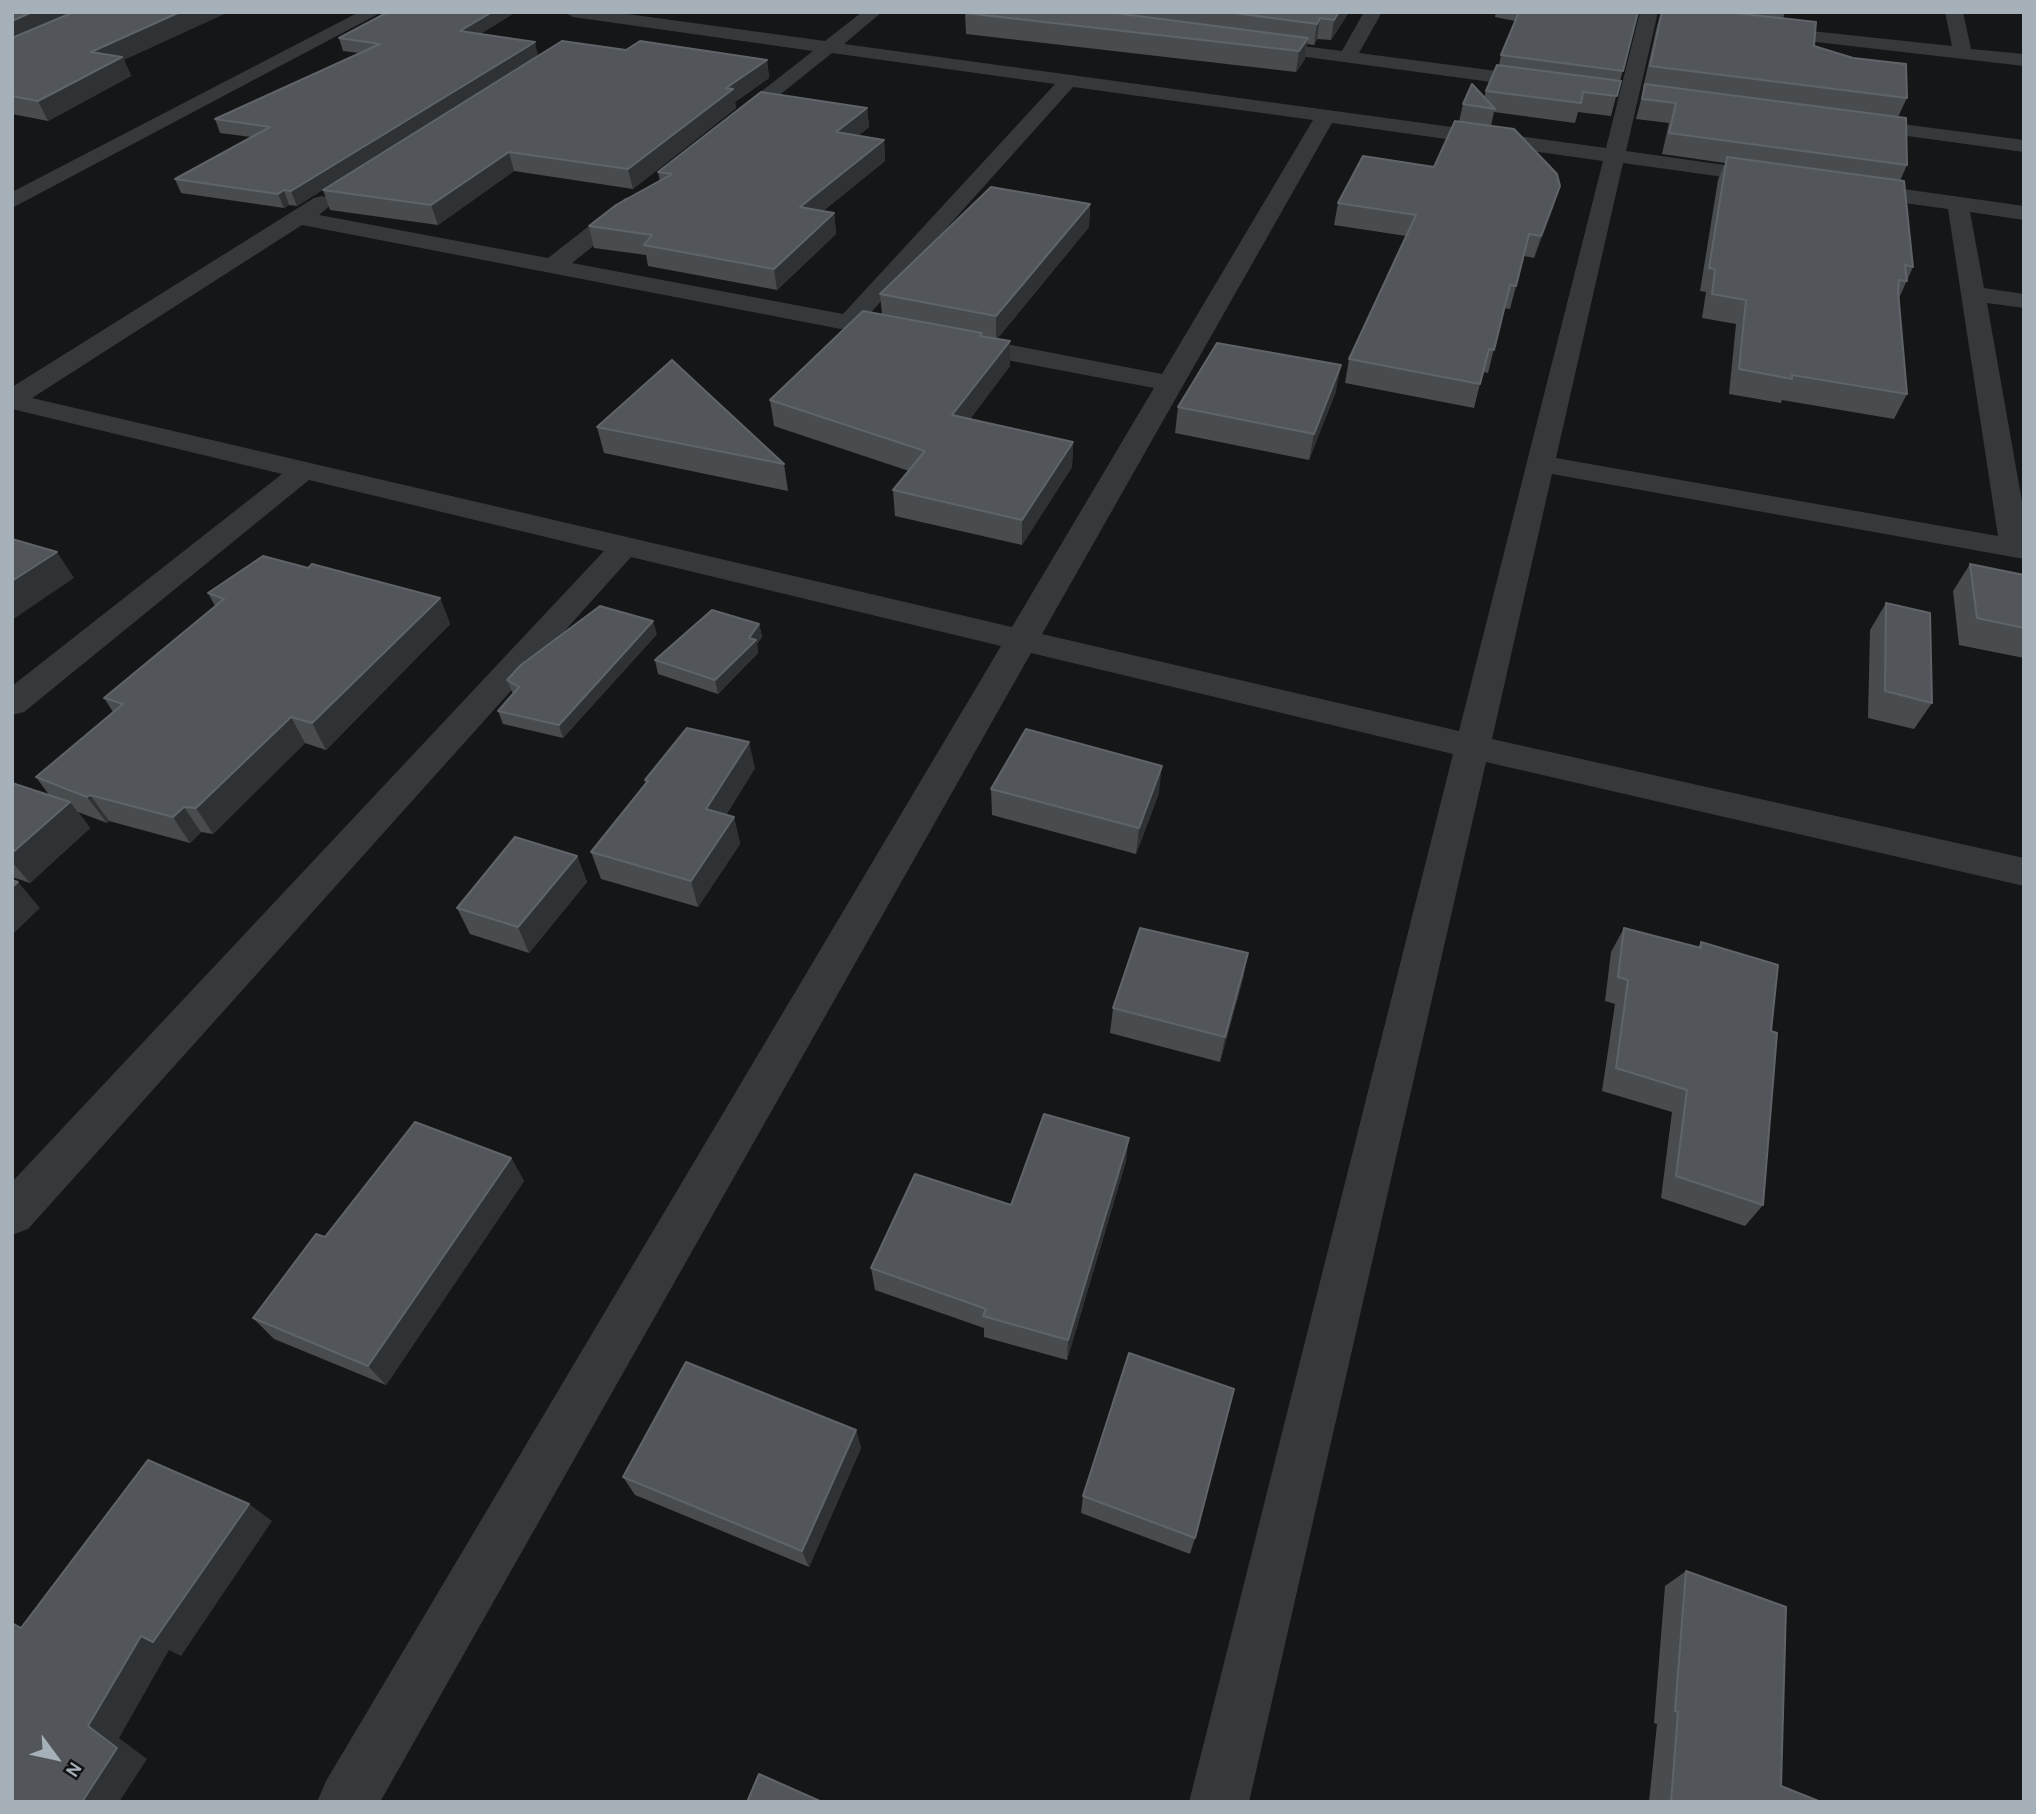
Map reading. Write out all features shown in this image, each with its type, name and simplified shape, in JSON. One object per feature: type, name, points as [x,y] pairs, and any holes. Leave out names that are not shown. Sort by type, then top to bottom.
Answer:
[{"type":"street","points":[[12,201],[373,12]]},
{"type":"street","points":[[573,12],[1793,181]]},
{"type":"street","points":[[712,140],[873,12]]},
{"type":"street","points":[[1348,57],[1373,12]]},
{"type":"street","points":[[1954,12],[1963,54]]},
{"type":"street","points":[[1219,1802],[1539,463],[1629,94],[1652,16]]},
{"type":"street","points":[[589,33],[612,18]]},
{"type":"street","points":[[1744,28],[2024,61]]},
{"type":"street","points":[[1239,43],[1562,85]]},
{"type":"street","points":[[849,322],[1069,80]]},
{"type":"street","points":[[347,1802],[1326,115]]},
{"type":"street","points":[[1833,121],[2024,146]]},
{"type":"street","points":[[12,177],[46,183]]},
{"type":"street","points":[[1834,186],[2024,213]]},
{"type":"street","points":[[12,400],[346,188]]},
{"type":"street","points":[[553,266],[649,190]]},
{"type":"street","points":[[1539,463],[2019,550],[1958,204]]},
{"type":"street","points":[[300,218],[1170,383]]},
{"type":"street","points":[[1973,294],[2024,302]]},
{"type":"street","points":[[12,400],[1471,746],[2024,872]]},
{"type":"street","points":[[12,704],[304,470]]},
{"type":"street","points":[[12,1214],[625,546]]},
{"type":"building","points":[[12,12],[32,12],[12,21]]},
{"type":"building","points":[[74,12],[180,12],[91,52],[122,57],[38,101],[12,96],[12,38]]},
{"type":"building","points":[[388,12],[492,12],[460,31],[535,42],[291,191],[284,190],[278,194],[175,179],[270,127],[215,119],[380,44],[339,38]]},
{"type":"building","points":[[1107,12],[1308,38],[1299,51],[965,13]]},
{"type":"building","points":[[1227,12],[1339,12],[1334,20],[1320,18],[1317,24]]},
{"type":"building","points":[[1519,12],[1638,12],[1623,71],[1501,55]]},
{"type":"building","points":[[1662,12],[1726,12],[1816,22],[1814,46],[1853,58],[1906,64],[1907,98],[1650,66]]},
{"type":"building","points":[[562,41],[626,50],[640,41],[767,60],[726,88],[733,89],[628,169],[509,152],[431,205],[323,190]]},
{"type":"building","points":[[1497,65],[1621,81],[1617,96],[1583,92],[1581,103],[1486,91]]},
{"type":"building","points":[[1472,84],[1495,109],[1463,104]]},
{"type":"building","points":[[1645,84],[1906,118],[1907,165],[1669,133],[1676,103],[1642,99]]},
{"type":"building","points":[[761,92],[867,108],[836,132],[884,140],[800,207],[834,213],[774,269],[644,245],[652,235],[589,226],[616,205],[672,174],[658,172]]},
{"type":"building","points":[[1455,121],[1514,129],[1557,174],[1560,186],[1541,236],[1529,234],[1516,286],[1510,285],[1494,350],[1489,349],[1480,384],[1349,359],[1416,215],[1338,203],[1363,156],[1434,167]]},
{"type":"building","points":[[1727,157],[1904,181],[1913,267],[1905,265],[1907,281],[1899,280],[1898,291],[1907,394],[1739,369],[1746,300],[1712,294],[1715,269],[1709,268]]},
{"type":"building","points":[[991,187],[1090,204],[996,316],[880,294]]},
{"type":"building","points":[[863,311],[982,333],[980,336],[1010,341],[952,415],[1073,442],[1022,520],[893,490],[925,451],[770,400]]},
{"type":"building","points":[[1217,343],[1341,365],[1314,434],[1178,407]]},
{"type":"building","points":[[672,360],[784,464],[597,427]]},
{"type":"building","points":[[12,539],[57,552],[12,581]]},
{"type":"building","points":[[263,556],[308,568],[312,564],[440,598],[312,723],[291,717],[196,808],[184,807],[173,817],[90,795],[87,797],[36,777],[123,704],[104,698],[224,599],[208,593]]},
{"type":"building","points":[[1970,564],[2024,575],[2024,628],[1977,618]]},
{"type":"building","points":[[1886,603],[1930,613],[1932,703],[1885,691]]},
{"type":"building","points":[[600,606],[653,621],[559,725],[498,711],[519,687],[507,680],[521,665]]},
{"type":"building","points":[[712,610],[759,624],[749,638],[756,640],[715,680],[655,660]]},
{"type":"building","points":[[687,728],[749,742],[706,809],[734,817],[691,881],[591,852],[648,781],[645,780]]},
{"type":"building","points":[[1026,729],[1162,766],[1139,828],[991,789]]},
{"type":"building","points":[[12,783],[70,802],[12,853]]},
{"type":"building","points":[[515,837],[577,856],[518,927],[457,908]]},
{"type":"building","points":[[1140,928],[1248,953],[1225,1037],[1113,1008]]},
{"type":"building","points":[[1624,928],[1701,948],[1701,942],[1778,965],[1771,1031],[1777,1033],[1763,1205],[1676,1176],[1687,1090],[1616,1068],[1628,980],[1618,977]]},
{"type":"building","points":[[1044,1114],[1129,1138],[1068,1340],[983,1316],[986,1309],[871,1268],[915,1174],[1011,1205]]},
{"type":"building","points":[[415,1122],[511,1158],[368,1366],[253,1318],[316,1234],[325,1237]]},
{"type":"building","points":[[1129,1353],[1234,1389],[1195,1538],[1083,1496]]},
{"type":"building","points":[[686,1362],[856,1430],[802,1551],[623,1477]]},
{"type":"building","points":[[148,1460],[249,1504],[153,1642],[141,1636],[88,1726],[117,1748],[82,1802],[12,1802],[12,1623],[21,1628]]},
{"type":"building","points":[[1686,1571],[1786,1607],[1781,1786],[1821,1802],[1671,1802]]},
{"type":"building","points":[[759,1774],[822,1802],[747,1802]]}]
